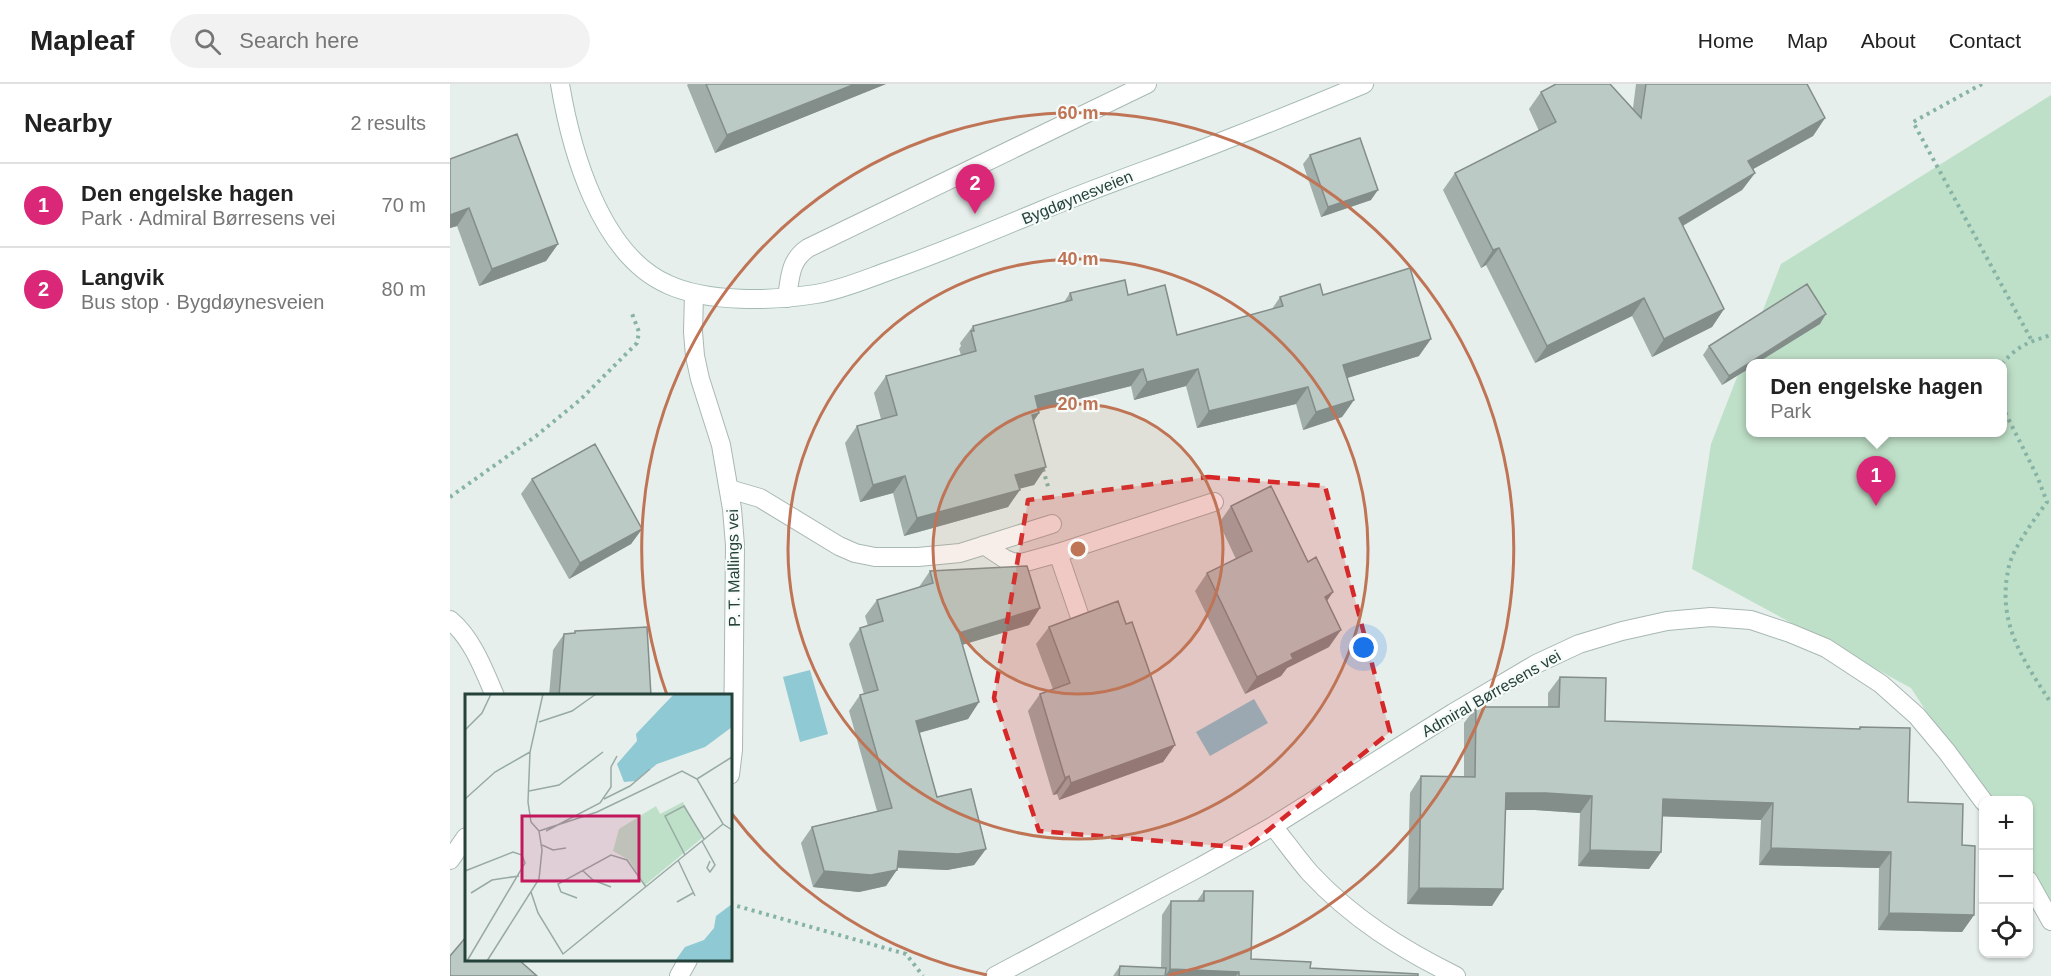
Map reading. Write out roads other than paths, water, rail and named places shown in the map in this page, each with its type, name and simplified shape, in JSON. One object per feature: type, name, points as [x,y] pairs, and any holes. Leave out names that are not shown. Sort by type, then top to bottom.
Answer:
[{"type":"street","name":"Bygdøynesveien","points":[[560,84],[582,173],[599,210],[617,240],[638,266],[665,284],[694,294],[758,299],[819,294],[858,282],[942,252],[1047,208],[1231,138],[1364,84]]},
{"type":"street","points":[[787,298],[792,265],[799,254],[808,248],[1147,84]]},
{"type":"street","name":"P. T. Mallings vei","points":[[694,294],[695,356],[721,445],[729,489],[735,545],[732,758]]},
{"type":"street","points":[[729,489],[760,498],[839,546],[855,553],[875,557],[918,557],[960,553],[1052,524]]},
{"type":"street","points":[[984,545],[1012,562],[1022,563],[1214,502]]},
{"type":"street","points":[[1058,553],[1080,617]]},
{"type":"street","name":"Admiral Børresens vei","points":[[995,976],[1273,826],[1453,713],[1536,664],[1579,644],[1667,621],[1711,617],[1751,621],[1790,633],[1826,648],[1881,684],[1917,716],[1979,796]]},
{"type":"street","points":[[450,620],[457,625],[481,663],[494,694]]},
{"type":"street","points":[[1273,826],[1310,872],[1341,903],[1383,936],[1456,976]]},
{"type":"street","points":[[450,860],[465,838]]},
{"type":"street","points":[[2033,889],[2051,921]]},
{"type":"street","points":[[679,976],[687,961]]},
{"type":"water","points":[[810,670],[828,734],[800,742],[783,677]]},
{"type":"water","points":[[1254,699],[1268,723],[1210,756],[1196,732]]},
{"type":"place","name":"Langvik","points":[[975,214]]},
{"type":"place","name":"Den engelske hagen","points":[[1876,506]]}]
